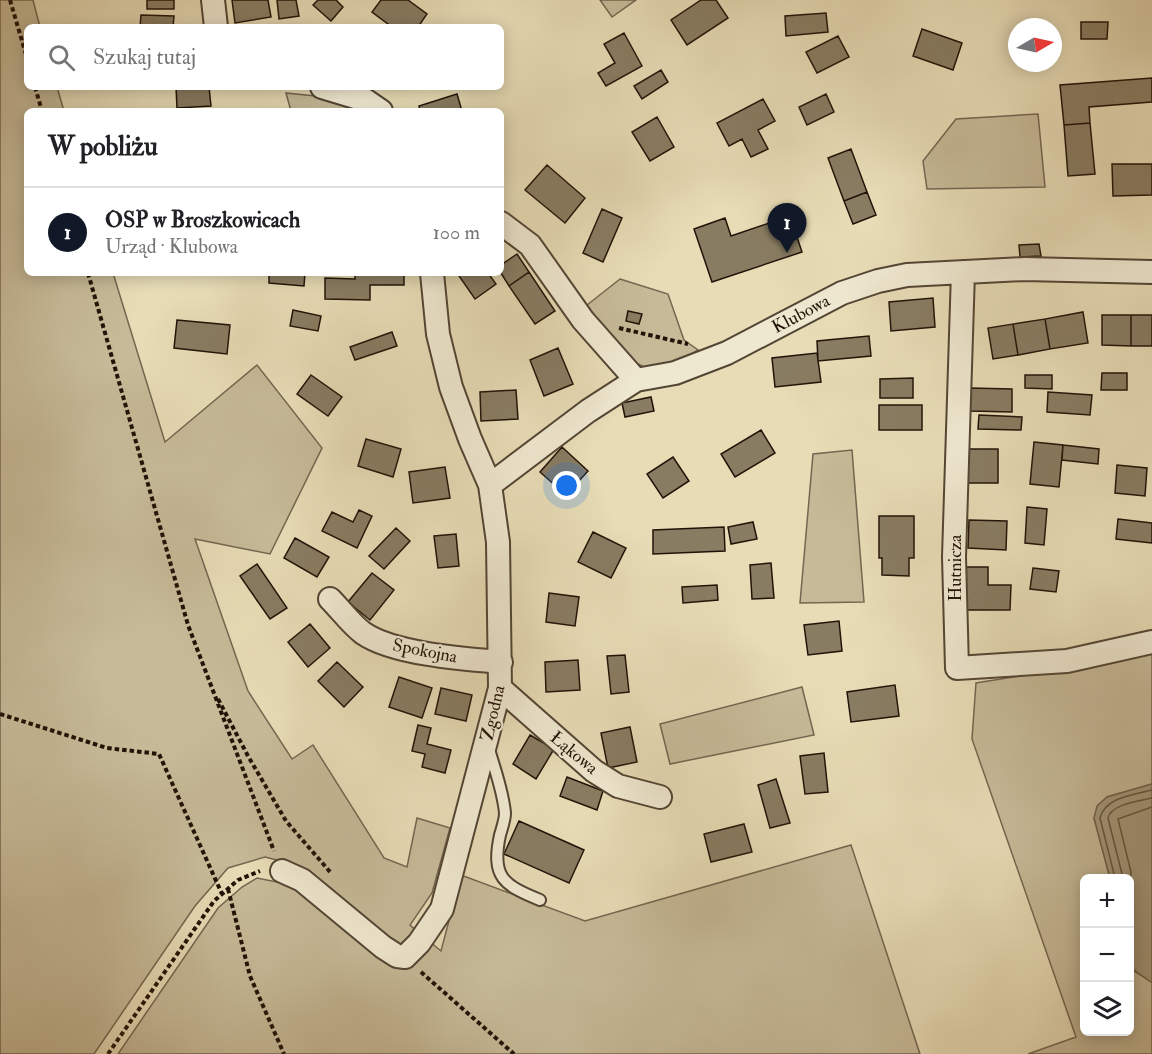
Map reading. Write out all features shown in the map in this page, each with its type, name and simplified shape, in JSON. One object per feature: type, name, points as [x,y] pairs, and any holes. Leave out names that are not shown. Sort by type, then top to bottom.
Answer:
[{"type":"street","points":[[213,0],[216,24]]},
{"type":"street","points":[[332,90],[365,100],[377,108]]},
{"type":"street","points":[[504,225],[530,245],[583,320],[636,380]]},
{"type":"street","name":"Klubowa","points":[[490,484],[588,411],[636,380],[675,373],[727,353],[842,293],[907,275],[1025,269],[1152,272]]},
{"type":"street","name":"Hutnicza","points":[[963,272],[954,557],[957,668],[1067,661],[1152,642]]},
{"type":"street","name":"Zgodna","points":[[405,957],[419,943],[442,909],[501,688],[498,542],[490,484],[451,387],[438,334],[432,276]]},
{"type":"street","name":"Spokojna","points":[[330,599],[364,633],[390,645],[451,658],[501,662]]},
{"type":"street","name":"Łąkowa","points":[[501,688],[594,771],[618,786],[660,797]]},
{"type":"street","points":[[282,871],[302,880],[383,947],[397,956],[405,957]]},
{"type":"lane","points":[[487,740],[505,816],[497,851],[496,861],[499,872],[504,881],[515,890],[540,900]]},
{"type":"path","points":[[10,0],[24,48]]},
{"type":"path","points":[[36,90],[41,108]]},
{"type":"path","points":[[89,276],[188,625],[282,871],[257,871],[238,880],[214,901],[108,1054]]},
{"type":"path","points":[[583,320],[693,345]]},
{"type":"path","points":[[209,682],[286,821],[337,880]]},
{"type":"path","points":[[0,714],[107,748],[159,754],[222,894]]},
{"type":"path","points":[[228,889],[250,976],[284,1054]]},
{"type":"path","points":[[405,957],[514,1054]]},
{"type":"shaded area","points":[[0,0],[33,0],[39,24],[24,24],[24,90],[58,90],[63,108],[24,108],[24,276],[114,276],[165,442],[257,365],[322,448],[270,554],[195,539],[248,691],[292,759],[313,745],[384,858],[407,867],[417,818],[450,828],[432,893],[410,925],[441,951],[461,875],[585,921],[851,845],[920,1054],[118,1054],[218,908],[242,887],[257,878],[292,885],[347,924],[296,865],[265,857],[228,868],[195,906],[94,1054],[0,1054]]},
{"type":"shaded area","points":[[600,0],[636,0],[612,17]]},
{"type":"shaded area","points":[[286,93],[335,98],[363,108],[290,108]]},
{"type":"shaded area","points":[[1038,114],[1045,187],[927,189],[923,161],[956,119]]},
{"type":"shaded area","points":[[620,279],[668,294],[684,340],[698,350],[676,364],[646,368],[624,357],[582,309]]},
{"type":"shaded area","points":[[852,450],[864,602],[800,603],[813,454]]},
{"type":"shaded area","points":[[1152,652],[1152,784],[1107,797],[1094,818],[1109,874],[1080,874],[1080,1036],[1134,1036],[1134,971],[1152,982],[1152,1054],[1028,1054],[1076,1037],[972,739],[976,683],[1102,663]]},
{"type":"shaded area","points":[[802,687],[814,735],[670,764],[660,724]]},
{"type":"water","points":[[1152,784],[1152,982],[1134,970],[1134,874],[1109,874],[1094,818],[1097,806],[1107,797]]},
{"type":"building","points":[[147,0],[174,0],[174,9],[147,9]]},
{"type":"building","points":[[232,0],[268,0],[271,17],[235,23]]},
{"type":"building","points":[[277,0],[296,0],[299,16],[279,19]]},
{"type":"building","points":[[318,0],[336,0],[343,7],[331,21],[313,5]]},
{"type":"building","points":[[381,0],[408,0],[427,14],[420,24],[388,24],[372,12]]},
{"type":"building","points":[[701,0],[716,0],[728,18],[687,45],[671,20]]},
{"type":"building","points":[[826,13],[828,32],[786,36],[785,16]]},
{"type":"building","points":[[141,15],[174,16],[173,24],[140,24]]},
{"type":"building","points":[[1081,22],[1108,22],[1107,39],[1081,39]]},
{"type":"building","points":[[922,29],[962,43],[953,70],[913,56]]},
{"type":"building","points":[[624,33],[642,66],[606,86],[598,73],[615,63],[604,44]]},
{"type":"building","points":[[838,36],[849,57],[817,73],[806,52]]},
{"type":"building","points":[[661,70],[668,82],[642,99],[634,86]]},
{"type":"building","points":[[1152,78],[1152,102],[1089,107],[1090,123],[1064,125],[1060,85]]},
{"type":"building","points":[[176,90],[209,90],[211,106],[177,108]]},
{"type":"building","points":[[457,94],[461,108],[419,108],[419,106]]},
{"type":"building","points":[[826,94],[834,112],[807,125],[799,107]]},
{"type":"building","points":[[763,99],[775,121],[758,130],[768,149],[751,157],[742,139],[729,146],[717,123]]},
{"type":"building","points":[[657,117],[674,147],[650,161],[632,132]]},
{"type":"building","points":[[1090,123],[1095,174],[1068,176],[1064,125]]},
{"type":"building","points":[[851,149],[867,192],[844,201],[828,158]]},
{"type":"building","points":[[1112,164],[1152,164],[1152,195],[1113,196]]},
{"type":"building","points":[[547,165],[585,198],[565,223],[525,190]]},
{"type":"building","points":[[867,192],[876,215],[853,224],[844,201]]},
{"type":"building","points":[[602,209],[622,218],[603,262],[583,253]]},
{"type":"building","points":[[790,216],[802,252],[712,282],[694,229],[725,218],[731,236]]},
{"type":"building","points":[[1039,244],[1041,256],[1020,257],[1019,245]]},
{"type":"building","points":[[517,254],[529,272],[509,286],[503,276],[504,263]]},
{"type":"building","points":[[529,272],[555,311],[535,324],[509,286]]},
{"type":"building","points":[[269,276],[305,276],[304,286],[269,283]]},
{"type":"building","points":[[355,276],[404,276],[404,285],[370,285],[370,300],[325,299],[325,278],[355,279]]},
{"type":"building","points":[[459,276],[490,276],[496,284],[475,299]]},
{"type":"building","points":[[933,298],[935,327],[891,331],[889,302]]},
{"type":"building","points":[[293,310],[321,316],[318,331],[290,326]]},
{"type":"building","points":[[628,311],[642,314],[639,324],[626,321]]},
{"type":"building","points":[[1083,312],[1088,343],[1050,349],[1045,319]]},
{"type":"building","points":[[1102,315],[1131,315],[1131,346],[1102,345]]},
{"type":"building","points":[[1131,315],[1152,315],[1152,346],[1131,346]]},
{"type":"building","points":[[1045,319],[1050,349],[1018,355],[1013,324]]},
{"type":"building","points":[[177,320],[230,325],[227,354],[174,348]]},
{"type":"building","points":[[1013,324],[1018,355],[993,359],[988,328]]},
{"type":"building","points":[[392,332],[397,346],[355,360],[350,347]]},
{"type":"building","points":[[869,336],[871,356],[818,361],[817,341]]},
{"type":"building","points":[[558,348],[573,384],[544,396],[530,360]]},
{"type":"building","points":[[817,353],[821,382],[775,387],[772,358]]},
{"type":"building","points":[[1102,373],[1127,373],[1127,390],[1101,390]]},
{"type":"building","points":[[311,375],[342,397],[328,416],[297,394]]},
{"type":"building","points":[[1025,375],[1052,375],[1052,389],[1025,388]]},
{"type":"building","points":[[913,378],[913,398],[880,398],[880,379]]},
{"type":"building","points":[[970,388],[1012,389],[1012,412],[970,411]]},
{"type":"building","points":[[516,390],[518,419],[481,421],[480,392]]},
{"type":"building","points":[[1048,392],[1092,395],[1090,415],[1047,412]]},
{"type":"building","points":[[651,397],[654,411],[625,417],[622,403]]},
{"type":"building","points":[[879,405],[922,405],[922,430],[879,430]]},
{"type":"building","points":[[979,415],[1022,417],[1021,430],[978,429]]},
{"type":"building","points":[[761,430],[775,453],[735,477],[721,454]]},
{"type":"building","points":[[366,439],[401,449],[393,477],[358,466]]},
{"type":"building","points":[[1034,442],[1063,445],[1059,487],[1030,484]]},
{"type":"building","points":[[1063,445],[1099,449],[1098,464],[1062,460]]},
{"type":"building","points":[[562,447],[588,471],[566,495],[540,472]]},
{"type":"building","points":[[967,449],[998,449],[998,483],[967,483]]},
{"type":"building","points":[[673,457],[689,481],[663,498],[647,474]]},
{"type":"building","points":[[1117,465],[1147,468],[1145,496],[1115,493]]},
{"type":"building","points":[[445,467],[450,498],[413,503],[409,472]]},
{"type":"building","points":[[1027,507],[1047,509],[1044,545],[1025,543]]},
{"type":"building","points":[[359,510],[372,516],[357,548],[322,531],[332,512],[353,522]]},
{"type":"building","points":[[879,516],[914,516],[914,558],[909,558],[909,576],[882,575],[882,558],[879,558]]},
{"type":"building","points":[[1118,519],[1152,523],[1152,543],[1116,539]]},
{"type":"building","points":[[969,520],[1007,521],[1006,550],[968,548]]},
{"type":"building","points":[[753,522],[757,539],[731,544],[728,527]]},
{"type":"building","points":[[724,527],[725,551],[653,554],[653,530]]},
{"type":"building","points":[[396,528],[410,541],[384,569],[369,556]]},
{"type":"building","points":[[593,532],[626,548],[611,578],[578,562]]},
{"type":"building","points":[[456,534],[459,566],[438,568],[434,536]]},
{"type":"building","points":[[295,538],[329,557],[317,577],[284,558]]},
{"type":"building","points":[[771,563],[774,598],[752,599],[750,565]]},
{"type":"building","points":[[257,564],[287,608],[270,619],[240,576]]},
{"type":"building","points":[[965,567],[988,567],[988,585],[1011,585],[1010,610],[965,610]]},
{"type":"building","points":[[1033,568],[1059,571],[1056,592],[1030,589]]},
{"type":"building","points":[[372,573],[394,590],[370,620],[348,602]]},
{"type":"building","points":[[717,585],[718,600],[683,603],[682,587]]},
{"type":"building","points":[[549,593],[579,597],[575,626],[546,622]]},
{"type":"building","points":[[839,621],[842,651],[808,655],[804,625]]},
{"type":"building","points":[[310,624],[330,648],[308,667],[288,642]]},
{"type":"building","points":[[625,655],[629,692],[611,694],[607,656]]},
{"type":"building","points":[[578,660],[580,690],[546,692],[545,662]]},
{"type":"building","points":[[337,662],[363,687],[344,707],[318,681]]},
{"type":"building","points":[[399,677],[432,688],[422,718],[389,707]]},
{"type":"building","points":[[895,685],[899,716],[851,722],[847,692]]},
{"type":"building","points":[[441,688],[472,695],[466,721],[435,714]]},
{"type":"building","points":[[418,725],[431,728],[427,744],[451,750],[445,773],[422,767],[425,754],[412,751]]},
{"type":"building","points":[[630,727],[637,762],[608,768],[601,733]]},
{"type":"building","points":[[530,735],[554,749],[536,779],[513,764]]},
{"type":"building","points":[[824,753],[828,792],[805,794],[800,756]]},
{"type":"building","points":[[567,777],[603,791],[597,810],[560,796]]},
{"type":"building","points":[[776,779],[790,823],[770,828],[758,785]]},
{"type":"building","points":[[519,821],[584,850],[569,883],[504,854]]},
{"type":"building","points":[[744,824],[752,852],[711,862],[704,834]]},
{"type":"place","name":"OSP w Broszkowicach","points":[[787,253]]}]
